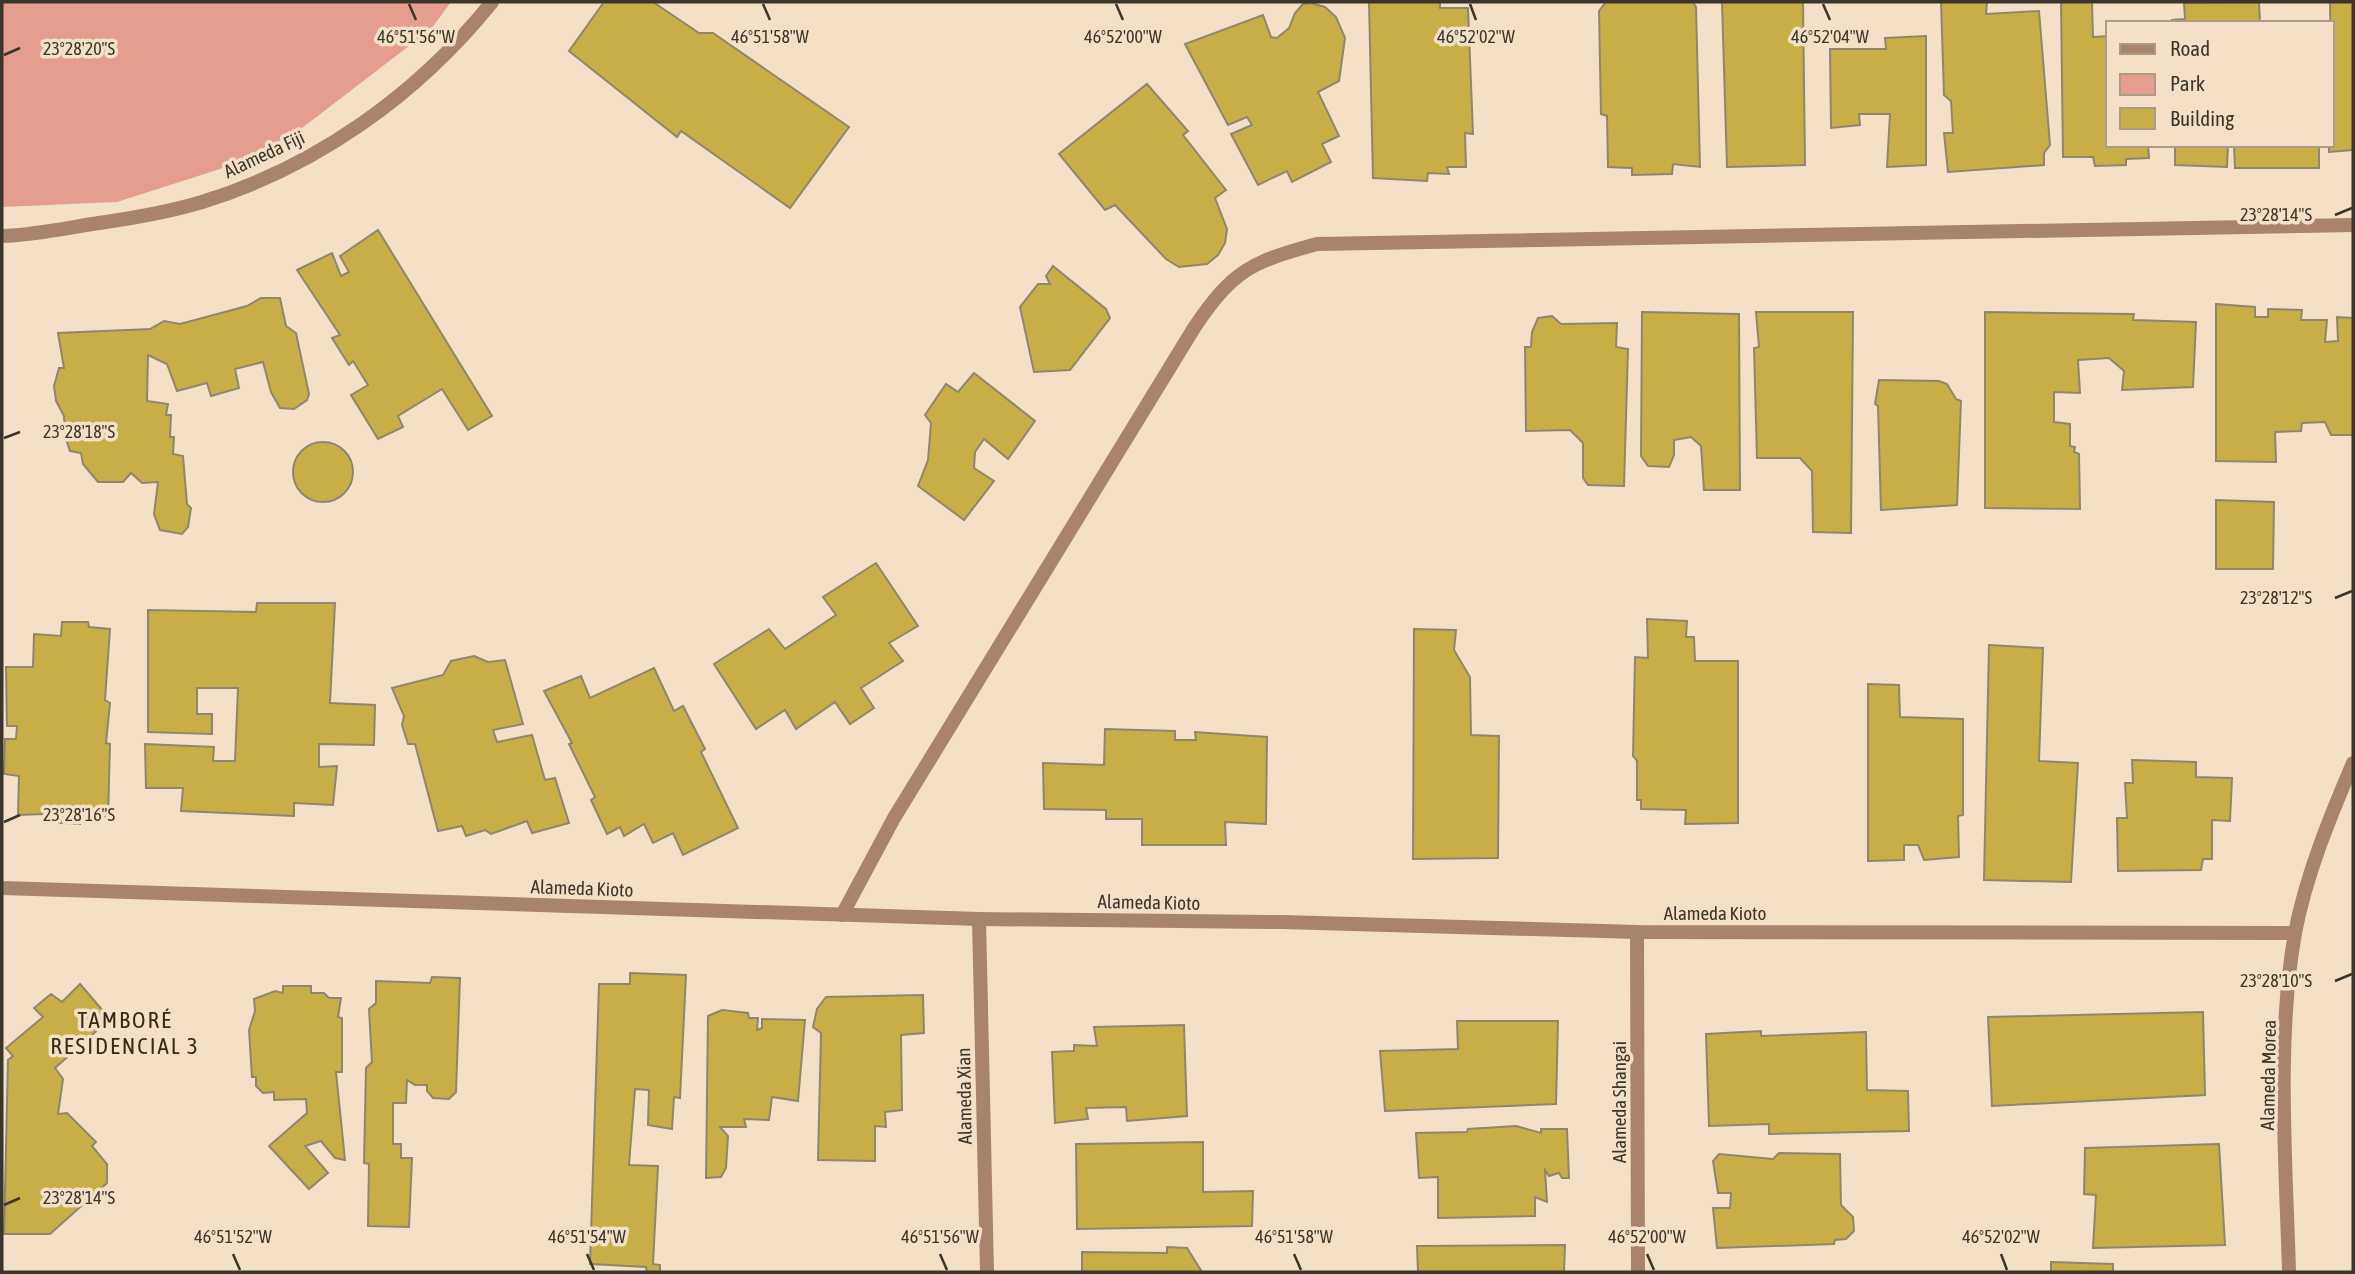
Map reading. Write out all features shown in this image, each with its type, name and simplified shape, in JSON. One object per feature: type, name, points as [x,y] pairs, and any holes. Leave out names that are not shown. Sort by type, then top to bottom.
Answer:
[{"type":"street","name":"Alameda Fiji","points":[[2,236],[125,219],[201,202],[283,171],[357,128],[414,85],[492,2]]},
{"type":"street","points":[[842,915],[894,818],[1194,328],[1219,291],[1247,268],[1281,254],[1317,244],[2353,226]]},
{"type":"street","name":"Alameda Morea","points":[[2289,1272],[2285,1096],[2289,988],[2295,933],[2318,855],[2353,763]]},
{"type":"street","name":"Alameda Kioto","points":[[2,888],[979,919],[1282,922],[1637,932],[2295,933]]},
{"type":"street","name":"Alameda Xian","points":[[979,919],[987,1272]]},
{"type":"street","name":"Alameda Shangai","points":[[1637,932],[1638,1272]]},
{"type":"green space","points":[[2,2],[451,2],[431,29],[293,135],[220,169],[117,202],[2,207]]},
{"type":"building","points":[[604,2],[653,2],[699,33],[713,33],[849,127],[790,208],[681,131],[677,137],[569,51]]},
{"type":"building","points":[[1369,2],[1440,2],[1440,8],[1468,8],[1473,134],[1465,133],[1466,167],[1447,167],[1449,174],[1428,173],[1427,181],[1373,178]]},
{"type":"building","points":[[1606,2],[1693,2],[1696,7],[1700,167],[1673,164],[1672,174],[1632,175],[1632,168],[1608,167],[1607,116],[1601,114],[1599,11]]},
{"type":"building","points":[[1722,2],[1803,2],[1805,165],[1727,167]]},
{"type":"building","points":[[1941,2],[1987,2],[1986,14],[2039,11],[2050,145],[2044,153],[2044,165],[1948,172],[1944,133],[1953,133],[1951,101],[1944,95]]},
{"type":"building","points":[[2061,2],[2092,2],[2093,37],[2106,36],[2106,147],[2148,147],[2149,158],[2126,159],[2126,165],[2095,166],[2093,157],[2063,157]]},
{"type":"building","points":[[2259,2],[2260,21],[2172,21],[2185,19],[2184,3]]},
{"type":"building","points":[[2330,2],[2353,2],[2353,150],[2329,152],[2329,147],[2334,147],[2334,21],[2330,21]]},
{"type":"building","points":[[1303,4],[1325,7],[1336,17],[1345,38],[1339,81],[1318,92],[1339,136],[1322,144],[1331,162],[1292,182],[1287,171],[1258,185],[1231,134],[1252,125],[1247,117],[1228,125],[1185,44],[1263,15],[1271,37],[1277,38],[1289,28],[1295,13]]},
{"type":"building","points":[[1926,36],[1926,165],[1887,167],[1890,114],[1859,114],[1860,125],[1831,128],[1830,49],[1886,49],[1885,38]]},
{"type":"building","points":[[1147,84],[1188,131],[1183,135],[1226,190],[1215,198],[1227,229],[1225,243],[1218,255],[1207,264],[1179,267],[1166,259],[1115,205],[1105,210],[1059,154]]},
{"type":"building","points":[[2175,147],[2228,147],[2227,167],[2175,165]]},
{"type":"building","points":[[2234,147],[2319,147],[2319,168],[2235,168]]},
{"type":"building","points":[[378,230],[492,416],[468,430],[442,389],[398,416],[403,427],[378,439],[351,395],[368,385],[353,361],[349,365],[332,338],[340,335],[297,270],[332,253],[341,276],[349,272],[340,256]]},
{"type":"building","points":[[1053,266],[1106,309],[1110,318],[1070,370],[1034,372],[1020,307],[1038,284],[1050,284],[1046,276]]},
{"type":"building","points":[[261,298],[280,298],[286,326],[296,333],[309,394],[307,400],[294,409],[280,408],[271,392],[263,362],[235,369],[239,388],[211,396],[207,383],[177,391],[167,364],[148,355],[147,401],[168,404],[166,415],[171,415],[170,437],[174,437],[173,454],[183,456],[187,504],[191,508],[188,527],[182,534],[160,530],[154,514],[158,482],[142,483],[131,473],[123,482],[98,482],[83,464],[81,453],[70,451],[65,436],[64,416],[56,401],[54,386],[59,368],[64,368],[58,333],[150,329],[164,321],[180,324],[247,306]]},
{"type":"building","points":[[2216,304],[2255,307],[2255,317],[2268,317],[2268,309],[2302,310],[2301,320],[2327,320],[2325,342],[2338,341],[2337,317],[2353,318],[2353,435],[2331,435],[2325,422],[2302,423],[2301,431],[2275,432],[2276,462],[2216,461]]},
{"type":"building","points":[[1642,312],[1739,314],[1740,490],[1704,490],[1701,446],[1691,437],[1674,440],[1674,455],[1669,467],[1648,466],[1641,456]]},
{"type":"building","points":[[1756,312],[1853,312],[1851,533],[1813,532],[1812,471],[1800,458],[1757,458],[1754,348],[1759,347]]},
{"type":"building","points":[[1985,312],[2134,314],[2133,320],[2196,322],[2193,387],[2122,390],[2124,371],[2109,358],[2078,360],[2080,393],[2054,392],[2054,422],[2070,424],[2070,446],[2075,447],[2074,452],[2079,454],[2080,509],[1985,508]]},
{"type":"building","points":[[1552,316],[1561,324],[1617,323],[1616,347],[1628,349],[1624,486],[1588,485],[1583,478],[1583,443],[1570,430],[1526,431],[1525,347],[1531,347],[1532,332],[1538,318]]},
{"type":"building","points":[[974,373],[1035,421],[1008,459],[984,439],[975,452],[974,468],[994,481],[964,520],[918,486],[928,460],[931,423],[925,415],[946,384],[958,392]]},
{"type":"building","points":[[1879,380],[1939,381],[1947,384],[1956,399],[1961,401],[1957,505],[1881,510],[1878,406],[1875,404]]},
{"type":"building","points":[[323,442],[344,451],[353,472],[344,493],[323,502],[302,493],[293,472],[302,451]]},
{"type":"building","points":[[2216,500],[2274,502],[2273,569],[2216,569]]},
{"type":"building","points":[[876,563],[918,626],[889,643],[903,661],[861,688],[874,708],[850,724],[835,702],[796,729],[785,710],[756,729],[714,664],[769,629],[785,649],[836,615],[823,597]]},
{"type":"building","points":[[257,603],[335,603],[330,703],[375,705],[374,745],[319,744],[319,767],[337,766],[333,805],[294,803],[294,816],[181,811],[183,788],[146,788],[145,744],[214,747],[213,761],[235,761],[238,688],[197,688],[197,714],[212,714],[212,734],[148,732],[148,610],[256,612]]},
{"type":"building","points":[[1647,619],[1687,621],[1686,637],[1694,637],[1695,661],[1738,661],[1738,823],[1685,824],[1686,810],[1641,809],[1641,800],[1637,800],[1637,761],[1633,756],[1635,657],[1648,658]]},
{"type":"building","points":[[62,622],[88,622],[89,627],[110,629],[105,700],[110,703],[106,743],[110,744],[108,817],[80,815],[80,824],[46,822],[46,814],[18,815],[19,776],[4,774],[5,739],[16,739],[17,726],[7,726],[6,667],[33,667],[34,634],[61,636]]},
{"type":"building","points":[[1414,629],[1456,630],[1454,650],[1470,677],[1471,735],[1499,736],[1498,858],[1413,859]]},
{"type":"building","points":[[1989,645],[2043,648],[2039,761],[2078,763],[2071,882],[1984,880]]},
{"type":"building","points":[[474,656],[488,662],[505,660],[523,724],[493,730],[497,742],[532,735],[545,780],[555,778],[569,823],[532,833],[527,821],[491,834],[485,830],[466,836],[462,826],[438,831],[415,744],[408,744],[402,725],[404,716],[392,688],[443,675],[451,661]]},
{"type":"building","points":[[654,668],[674,711],[683,706],[705,749],[701,752],[738,828],[683,855],[673,833],[653,843],[644,824],[624,836],[620,827],[607,834],[591,800],[595,797],[569,744],[572,743],[544,691],[581,676],[590,698]]},
{"type":"building","points":[[1868,684],[1899,685],[1900,717],[1963,719],[1963,815],[1958,816],[1959,857],[1924,860],[1918,845],[1904,845],[1904,860],[1868,861]]},
{"type":"building","points":[[1105,729],[1175,731],[1175,740],[1196,740],[1195,732],[1267,737],[1266,824],[1225,822],[1226,845],[1142,845],[1142,819],[1106,819],[1106,810],[1044,809],[1043,763],[1104,765]]},
{"type":"building","points":[[2132,760],[2196,762],[2196,777],[2232,778],[2230,821],[2212,820],[2212,859],[2203,859],[2201,870],[2118,871],[2117,818],[2127,818],[2125,783],[2133,783]]},
{"type":"building","points":[[630,973],[686,975],[680,1098],[674,1097],[672,1129],[648,1125],[649,1090],[635,1089],[629,1165],[658,1166],[653,1264],[660,1265],[660,1272],[647,1272],[646,1267],[590,1264],[599,984],[630,984]]},
{"type":"building","points":[[432,977],[460,978],[456,1092],[449,1099],[433,1098],[427,1091],[427,1085],[415,1085],[407,1080],[406,1103],[393,1103],[393,1144],[401,1144],[401,1158],[412,1158],[409,1227],[368,1226],[369,1164],[364,1163],[366,1068],[372,1062],[369,1009],[376,1003],[376,981],[430,983]]},
{"type":"building","points":[[80,984],[110,1019],[55,1068],[63,1079],[58,1114],[67,1113],[96,1142],[92,1146],[107,1164],[107,1183],[50,1234],[4,1234],[8,1060],[13,1056],[6,1048],[43,1017],[34,1008],[51,994],[62,1002]]},
{"type":"building","points":[[283,986],[311,986],[311,993],[324,993],[329,998],[341,998],[338,1017],[342,1018],[342,1072],[336,1072],[345,1160],[335,1158],[321,1141],[305,1146],[328,1173],[309,1189],[269,1146],[307,1113],[306,1099],[274,1100],[274,1092],[263,1093],[256,1086],[256,1077],[252,1077],[249,1030],[255,1011],[254,999],[275,991],[283,993]]},
{"type":"building","points":[[923,995],[924,1033],[901,1035],[902,1110],[885,1112],[886,1127],[875,1126],[875,1161],[818,1160],[821,1033],[813,1027],[817,1009],[826,997]]},
{"type":"building","points":[[722,1010],[748,1013],[749,1018],[758,1018],[757,1030],[762,1028],[762,1019],[805,1020],[798,1101],[772,1097],[769,1120],[744,1119],[746,1127],[720,1127],[728,1136],[726,1168],[721,1177],[706,1178],[708,1016]]},
{"type":"building","points":[[2203,1012],[2205,1095],[1992,1106],[1988,1017]]},
{"type":"building","points":[[1457,1021],[1558,1021],[1556,1104],[1385,1111],[1380,1051],[1458,1049]]},
{"type":"building","points":[[1184,1025],[1187,1116],[1127,1121],[1126,1107],[1086,1108],[1088,1119],[1055,1123],[1052,1052],[1074,1051],[1074,1045],[1097,1046],[1094,1027]]},
{"type":"building","points":[[1761,1031],[1761,1036],[1866,1032],[1867,1090],[1908,1091],[1909,1131],[1769,1134],[1769,1124],[1709,1126],[1706,1034]]},
{"type":"building","points":[[1516,1126],[1541,1133],[1541,1129],[1567,1129],[1569,1178],[1562,1178],[1559,1173],[1549,1176],[1545,1170],[1547,1202],[1535,1197],[1535,1216],[1438,1218],[1438,1177],[1419,1178],[1416,1133],[1467,1132],[1468,1129]]},
{"type":"building","points":[[1203,1142],[1203,1192],[1253,1191],[1252,1226],[1077,1229],[1076,1144]]},
{"type":"building","points":[[2219,1144],[2225,1245],[2093,1248],[2096,1195],[2084,1194],[2085,1148]]},
{"type":"building","points":[[1779,1153],[1840,1154],[1841,1205],[1853,1217],[1854,1231],[1846,1239],[1835,1240],[1834,1244],[1717,1248],[1713,1208],[1730,1208],[1731,1193],[1718,1193],[1713,1161],[1719,1154],[1773,1159]]},
{"type":"building","points":[[1565,1245],[1564,1272],[1418,1272],[1417,1246]]},
{"type":"building","points":[[1167,1247],[1187,1248],[1202,1272],[1082,1272],[1082,1252],[1167,1253]]},
{"type":"building","points":[[2051,1262],[2113,1264],[2113,1272],[2051,1272]]},
{"type":"district","name":"TAMBORÉ RESIDENCIAL 3","points":[[125,1033]]}]
